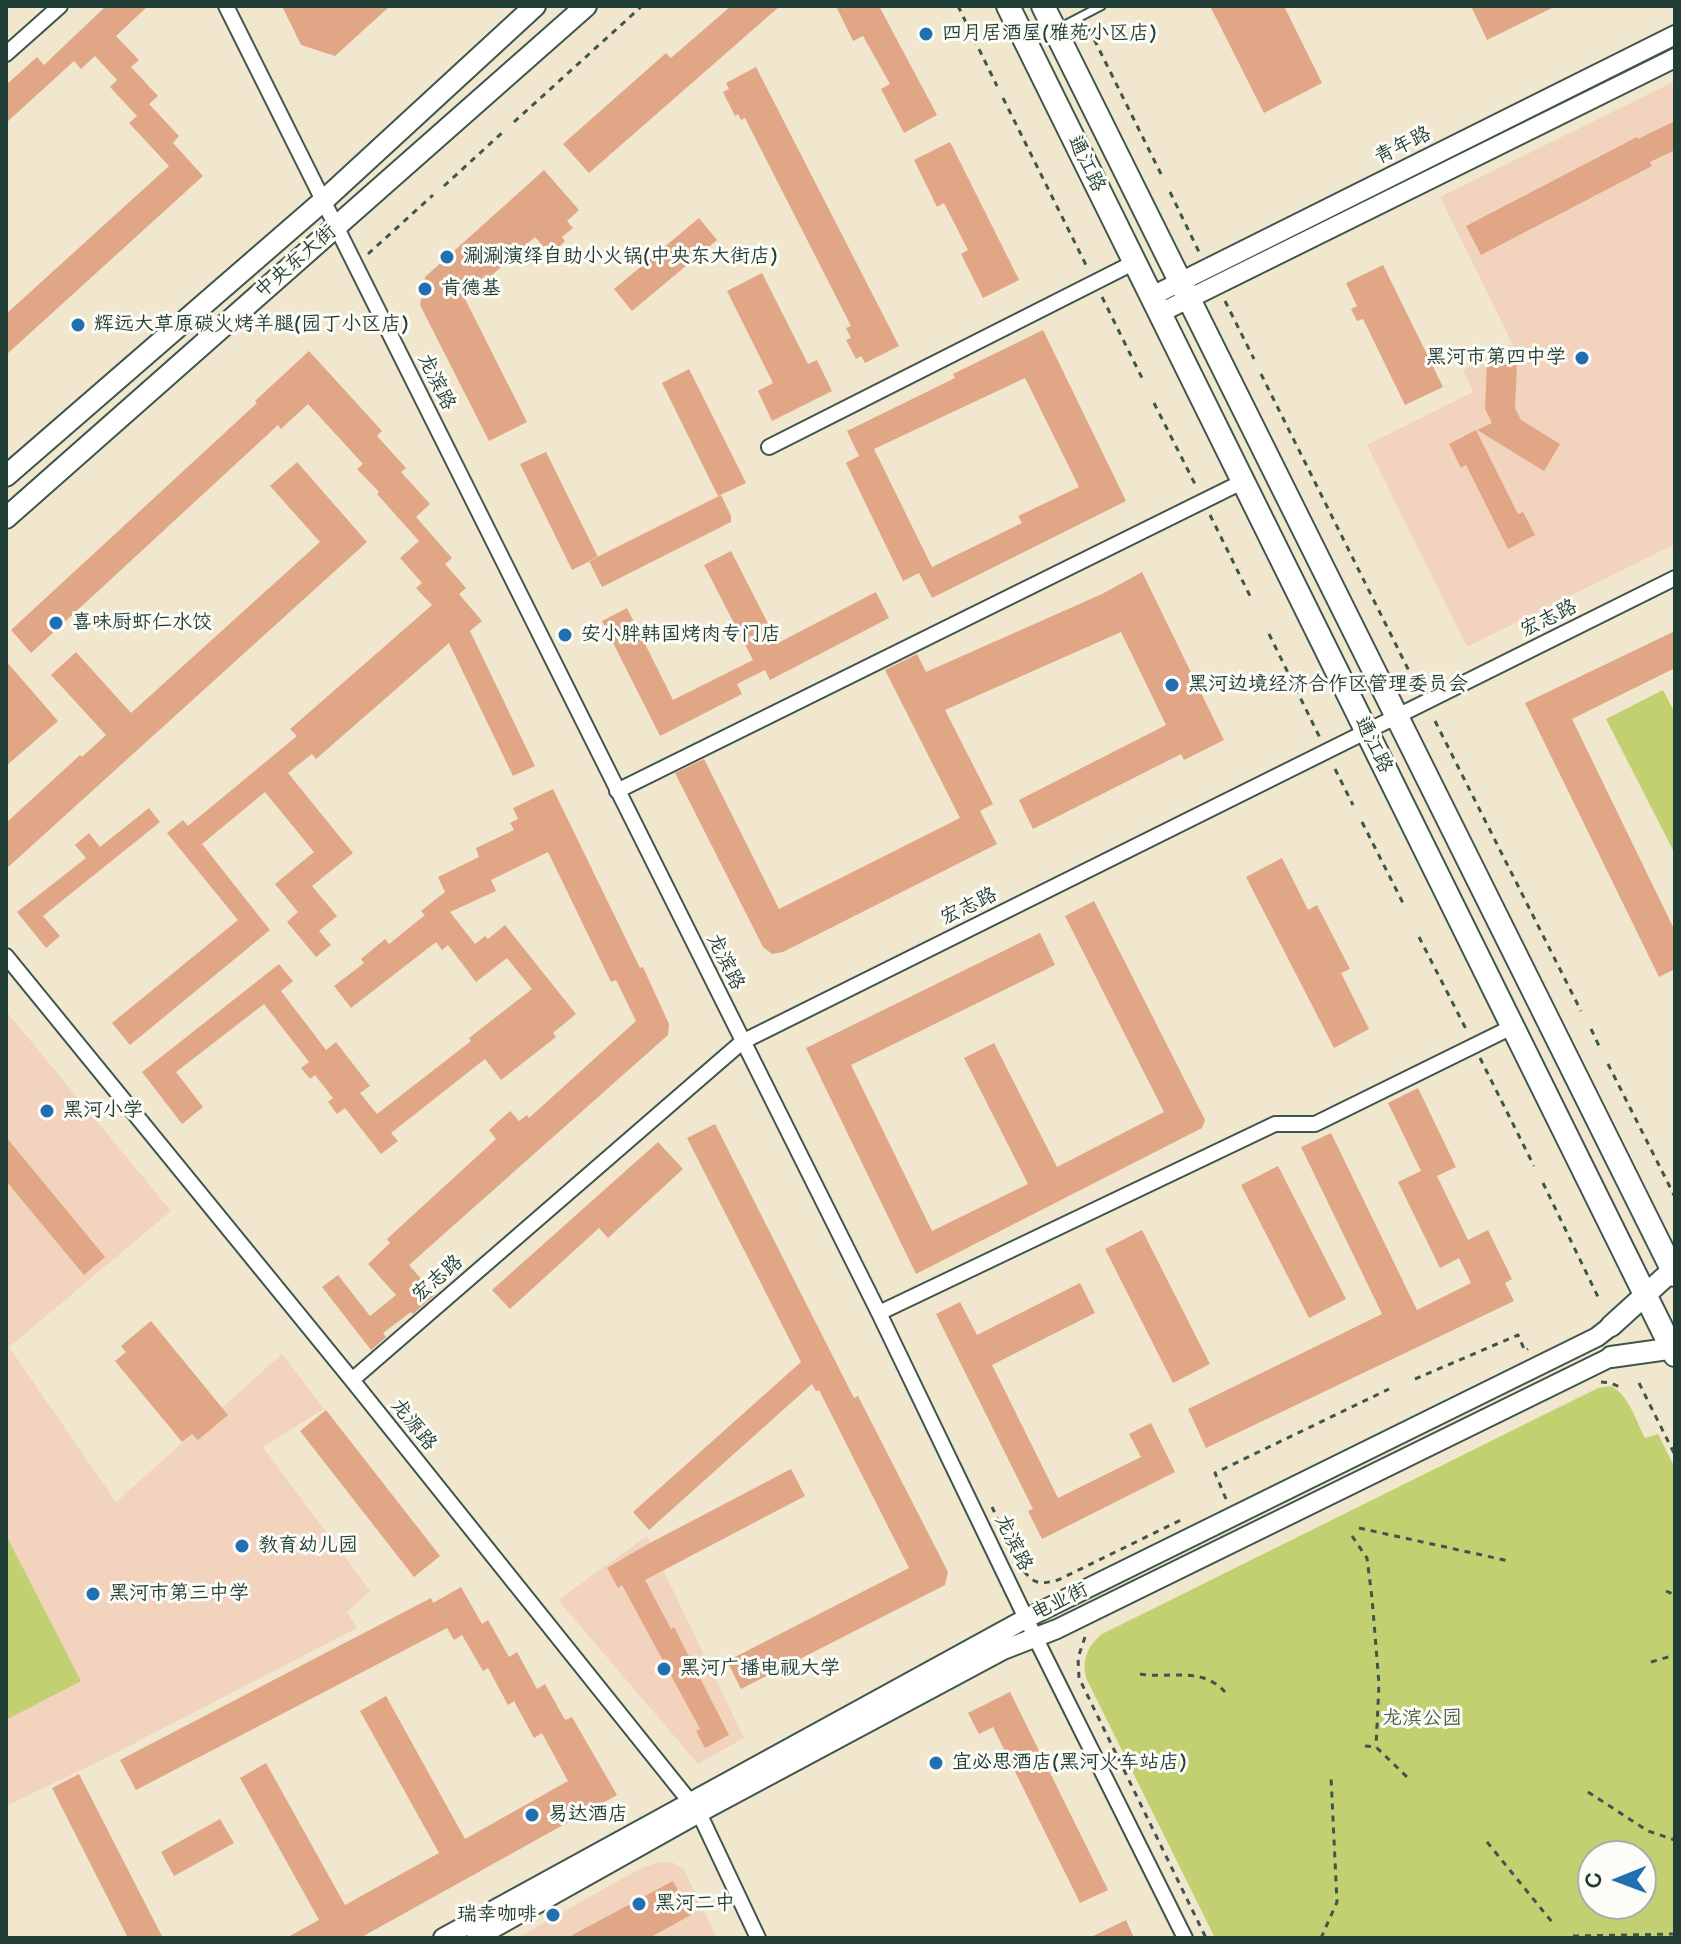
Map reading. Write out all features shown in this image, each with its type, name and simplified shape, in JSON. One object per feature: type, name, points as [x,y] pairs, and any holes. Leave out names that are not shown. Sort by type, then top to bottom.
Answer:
[{"type":"main road","name":"中央东大街","points":[[6,476],[323,201],[535,6]]},
{"type":"main road","name":"中央东大街","points":[[6,518],[586,6]]},
{"type":"main road","name":"通江路","points":[[1008,6],[1674,1351]]},
{"type":"main road","name":"通江路","points":[[1043,6],[1674,1271]]},
{"type":"main road","name":"电业街","points":[[1611,1326],[1674,1271]]},
{"type":"main road","name":"电业街","points":[[1611,1357],[1674,1351]]},
{"type":"street","points":[[6,54],[60,6]]},
{"type":"street","name":"龙滨路","points":[[226,6],[879,1313],[1185,1938]]},
{"type":"street","name":"青年路","points":[[1156,305],[1675,35]]},
{"type":"street","name":"青年路","points":[[1184,290],[1675,58]]},
{"type":"street","points":[[769,447],[1135,262]]},
{"type":"street","points":[[617,791],[1242,482]]},
{"type":"street","name":"宏志路","points":[[352,1380],[742,1042],[1675,578]]},
{"type":"street","name":"龙源路","points":[[6,956],[352,1380],[694,1807],[758,1938]]},
{"type":"street","points":[[879,1313],[1275,1124],[1315,1124],[1512,1027]]},
{"type":"street","name":"电业街","points":[[476,1938],[694,1807],[1027,1618],[1597,1337],[1611,1326]]},
{"type":"street","name":"电业街","points":[[443,1938],[1003,1650],[1036,1639],[1611,1357]]},
{"type":"lane","points":[[1055,31],[1101,6]]},
{"type":"path","points":[[514,122],[642,6]]},
{"type":"path","points":[[958,6],[997,86]]},
{"type":"path","points":[[1089,29],[1161,174]]},
{"type":"path","points":[[1003,98],[1092,278]]},
{"type":"path","points":[[444,186],[504,131]]},
{"type":"path","points":[[368,254],[433,195]]},
{"type":"path","points":[[1097,287],[1143,380]]},
{"type":"path","points":[[1261,374],[1416,685]]},
{"type":"path","points":[[1154,403],[1199,493]]},
{"type":"path","points":[[1206,507],[1251,598]]},
{"type":"path","points":[[1269,634],[1322,742]]},
{"type":"path","points":[[1435,721],[1581,1011]]},
{"type":"path","points":[[1335,769],[1353,805]]},
{"type":"path","points":[[1362,822],[1404,905]]},
{"type":"path","points":[[1419,937],[1470,1038]]},
{"type":"path","points":[[1591,1029],[1600,1048]]},
{"type":"path","points":[[1480,1058],[1534,1166]]},
{"type":"path","points":[[1608,1064],[1675,1197]]},
{"type":"path","points":[[1543,1183],[1599,1299]]},
{"type":"path","points":[[1415,1379],[1518,1335],[1525,1351],[1535,1346]]},
{"type":"path","points":[[1595,1384],[1611,1383],[1622,1388]]},
{"type":"path","points":[[1639,1383],[1675,1455]]},
{"type":"path","points":[[1214,1504],[1227,1498],[1215,1473],[1389,1389]]},
{"type":"path","points":[[988,1498],[1023,1569],[1033,1580],[1043,1584],[1058,1580],[1185,1518]]},
{"type":"path","points":[[1359,1528],[1509,1561]]},
{"type":"path","points":[[1352,1536],[1367,1558],[1372,1598],[1379,1684],[1376,1747]]},
{"type":"path","points":[[1666,1591],[1675,1595]]},
{"type":"path","points":[[1084,1637],[1077,1668],[1083,1688],[1206,1938]]},
{"type":"path","points":[[1651,1662],[1675,1655]]},
{"type":"path","points":[[1140,1674],[1207,1677],[1225,1692]]},
{"type":"path","points":[[1365,1746],[1376,1747],[1407,1777]]},
{"type":"path","points":[[1321,1938],[1337,1902],[1331,1777]]},
{"type":"path","points":[[1588,1792],[1648,1831],[1675,1840]]},
{"type":"path","points":[[1487,1842],[1552,1922]]},
{"type":"path","points":[[1573,1936],[1675,1934]]},
{"type":"shaded area","name":"黑河市第四中学","points":[[1675,81],[1675,544],[1467,647],[1367,445],[1473,392],[1463,370],[1513,345],[1440,197]]},
{"type":"shaded area","points":[[6,1011],[171,1211],[9,1347],[116,1502],[282,1354],[324,1409],[263,1447],[370,1591],[347,1612],[357,1628],[6,1806]]},
{"type":"shaded area","name":"黑河广播电视大学","points":[[647,1536],[744,1738],[698,1764],[558,1600]]},
{"type":"shaded area","name":"黑河二中","points":[[660,1862],[674,1863],[684,1870],[717,1938],[517,1938],[641,1868]]},
{"type":"green space","points":[[1663,690],[1675,713],[1675,854],[1606,719]]},
{"type":"green space","name":"龙滨公园","points":[[1611,1386],[1623,1396],[1645,1438],[1658,1434],[1675,1468],[1675,1938],[1215,1938],[1087,1680],[1085,1661],[1092,1644],[1102,1634],[1598,1388]]},
{"type":"green space","points":[[6,1535],[81,1681],[6,1720]]},
{"type":"building","points":[[106,6],[148,6],[116,36],[139,60],[131,67],[158,96],[149,104],[179,136],[173,143],[203,176],[6,355],[6,314],[169,166],[129,123],[137,116],[110,87],[117,80],[95,56],[81,69],[74,61],[6,123],[6,85],[37,57],[44,65]]},
{"type":"building","points":[[282,6],[390,6],[335,56],[301,45]]},
{"type":"building","points":[[731,6],[780,6],[589,173],[563,144],[666,53],[671,58]]},
{"type":"building","points":[[836,6],[879,6],[937,115],[904,133],[881,89],[890,84],[863,36],[853,41]]},
{"type":"building","points":[[1210,6],[1284,6],[1322,83],[1264,113]]},
{"type":"building","points":[[1471,6],[1556,6],[1487,40]]},
{"type":"building","points":[[756,67],[899,346],[865,363],[861,356],[856,359],[846,340],[851,338],[846,328],[851,326],[745,118],[741,120],[738,114],[735,116],[723,92],[729,89],[726,83]]},
{"type":"building","points":[[1675,121],[1675,150],[1650,162],[1652,166],[1481,255],[1466,226],[1637,137]]},
{"type":"building","points":[[950,142],[1019,280],[983,298],[961,254],[968,250],[944,203],[937,207],[914,160]]},
{"type":"building","points":[[544,170],[579,210],[567,221],[573,228],[562,237],[565,241],[551,255],[535,237],[465,299],[527,422],[489,441],[420,305],[425,277]]},
{"type":"building","points":[[699,218],[717,240],[632,311],[614,289]]},
{"type":"building","points":[[1383,265],[1443,387],[1405,405],[1363,319],[1357,321],[1351,309],[1357,306],[1346,283]]},
{"type":"building","points":[[762,273],[808,364],[817,360],[832,391],[772,421],[758,391],[773,383],[727,291]]},
{"type":"building","points":[[1043,330],[1126,501],[932,598],[919,573],[903,581],[846,463],[859,456],[847,431],[955,378],[953,374]],"holes":[[[1025,378],[1079,487],[1018,516],[1022,523],[932,567],[874,449]]]},
{"type":"building","points":[[309,351],[382,431],[377,436],[406,468],[401,472],[430,504],[416,517],[452,558],[445,564],[466,588],[459,594],[482,621],[470,631],[535,766],[513,776],[449,643],[316,759],[312,754],[288,773],[353,853],[312,886],[337,916],[319,931],[331,945],[316,957],[287,922],[298,912],[275,884],[314,852],[265,792],[202,844],[270,930],[130,1045],[112,1023],[238,920],[167,833],[183,820],[188,826],[297,736],[290,729],[432,605],[416,588],[422,583],[400,558],[419,541],[357,469],[363,464],[308,404],[281,429],[278,425],[31,653],[11,630],[257,403],[255,401]]},
{"type":"building","points":[[1487,362],[1517,364],[1515,408],[1521,420],[1560,444],[1544,471],[1477,430],[1492,423],[1485,409]]},
{"type":"building","points":[[689,369],[746,483],[718,496],[662,383]]},
{"type":"building","points":[[1476,430],[1518,514],[1523,512],[1535,535],[1508,549],[1466,465],[1461,468],[1449,444]]},
{"type":"building","points":[[546,452],[598,557],[572,570],[520,464]]},
{"type":"building","points":[[297,462],[367,542],[6,869],[6,823],[106,735],[51,675],[76,652],[131,713],[320,542],[270,486]]},
{"type":"building","points":[[721,495],[731,522],[602,587],[589,561]]},
{"type":"building","points":[[731,551],[778,643],[876,592],[889,618],[770,680],[765,670],[737,684],[742,694],[660,736],[602,621],[627,608],[673,700],[753,660],[704,565]]},
{"type":"building","points":[[1142,572],[1224,740],[1184,760],[1181,754],[1033,829],[1019,800],[1166,725],[1121,632],[945,710],[993,804],[980,811],[997,844],[783,952],[772,954],[763,947],[675,773],[704,759],[779,909],[960,818],[885,670],[917,654],[926,672],[1102,594]]},
{"type":"building","points":[[1675,631],[1675,668],[1572,719],[1675,931],[1675,969],[1659,977],[1525,703]]},
{"type":"building","points":[[6,661],[58,721],[6,766]]},
{"type":"building","points":[[553,789],[640,968],[643,967],[669,1024],[668,1035],[409,1265],[435,1295],[383,1333],[386,1337],[371,1350],[322,1287],[338,1275],[370,1316],[396,1295],[368,1264],[390,1243],[387,1239],[496,1139],[489,1130],[510,1111],[519,1121],[527,1115],[529,1118],[636,1021],[616,980],[611,982],[548,852],[491,880],[496,891],[450,912],[475,944],[485,936],[488,939],[505,925],[576,1014],[553,1033],[556,1037],[501,1080],[485,1059],[391,1133],[398,1141],[381,1154],[345,1108],[337,1114],[328,1102],[333,1098],[315,1075],[310,1079],[301,1068],[309,1062],[264,1004],[176,1072],[203,1107],[182,1124],[142,1072],[279,964],[293,981],[281,991],[326,1050],[336,1042],[370,1086],[360,1093],[377,1114],[532,989],[507,958],[476,982],[448,945],[442,950],[436,942],[351,1008],[334,986],[364,963],[361,959],[385,939],[389,944],[425,915],[421,911],[445,892],[438,877],[479,857],[476,848],[514,830],[510,823],[518,819],[513,808]]},
{"type":"building","points":[[149,808],[160,822],[43,916],[60,936],[46,948],[17,912],[86,858],[75,845],[89,833],[100,847]]},
{"type":"building","points":[[1282,858],[1308,910],[1317,905],[1350,969],[1341,973],[1369,1029],[1334,1048],[1246,877]]},
{"type":"building","points":[[1094,901],[1205,1120],[1202,1128],[916,1274],[806,1048],[1040,933],[1055,965],[851,1065],[932,1231],[1028,1184],[964,1058],[994,1043],[1057,1167],[1164,1112],[1065,916]]},
{"type":"building","points":[[1418,1088],[1456,1167],[1437,1176],[1468,1240],[1488,1230],[1512,1279],[1505,1283],[1514,1301],[1206,1448],[1188,1409],[1382,1314],[1301,1147],[1331,1133],[1417,1310],[1471,1283],[1459,1258],[1440,1268],[1398,1182],[1421,1171],[1388,1103]]},
{"type":"building","points":[[715,1124],[854,1398],[858,1396],[948,1572],[945,1585],[741,1689],[727,1661],[909,1568],[819,1390],[816,1391],[812,1384],[649,1530],[633,1512],[801,1362],[687,1138]]},
{"type":"building","points":[[6,1137],[105,1257],[84,1275],[6,1181]]},
{"type":"building","points":[[658,1142],[683,1169],[608,1238],[599,1228],[510,1309],[492,1290]]},
{"type":"building","points":[[1278,1166],[1346,1299],[1309,1318],[1241,1185]]},
{"type":"building","points":[[1142,1230],[1210,1364],[1173,1383],[1105,1249]]},
{"type":"building","points":[[1080,1283],[1095,1313],[992,1365],[1058,1498],[1141,1457],[1129,1434],[1151,1423],[1175,1472],[1042,1539],[1028,1511],[1033,1509],[936,1314],[960,1302],[977,1335]]},
{"type":"building","points":[[151,1321],[228,1415],[198,1440],[192,1434],[182,1442],[115,1361],[126,1352],[121,1346]]},
{"type":"building","points":[[326,1410],[440,1556],[414,1577],[300,1431]]},
{"type":"building","points":[[791,1469],[805,1496],[645,1580],[671,1629],[674,1627],[729,1735],[705,1748],[696,1731],[700,1729],[622,1585],[618,1588],[607,1568]]},
{"type":"building","points":[[461,1587],[482,1624],[488,1620],[509,1657],[517,1652],[537,1689],[545,1684],[565,1720],[572,1717],[617,1795],[360,1938],[286,1938],[319,1920],[240,1778],[266,1763],[345,1905],[439,1853],[360,1711],[386,1696],[465,1839],[568,1781],[542,1733],[534,1738],[514,1701],[508,1705],[488,1668],[483,1671],[462,1635],[454,1640],[447,1628],[136,1790],[120,1760],[431,1598],[433,1603]]},
{"type":"building","points":[[1010,1692],[1108,1890],[1080,1903],[993,1727],[979,1734],[968,1713]]},
{"type":"building","points":[[79,1774],[163,1938],[128,1938],[52,1788]]},
{"type":"building","points":[[220,1819],[234,1843],[174,1876],[161,1852]]},
{"type":"building","points":[[673,1881],[691,1915],[649,1938],[567,1938]]},
{"type":"building","points":[[1126,1920],[1134,1938],[1089,1938]]},
{"type":"place","name":"四月居酒屋(雅苑小区店)","points":[[926,34]]},
{"type":"place","name":"涮涮演绎自助小火锅(中央东大街店)","points":[[447,257]]},
{"type":"place","name":"肯德基","points":[[425,289]]},
{"type":"place","name":"辉远大草原碳火烤羊腿(园丁小区店)","points":[[78,325]]},
{"type":"place","name":"黑河市第四中学","points":[[1582,358]]},
{"type":"place","name":"喜味厨虾仁水饺","points":[[56,623]]},
{"type":"place","name":"安小胖韩国烤肉专门店","points":[[565,635]]},
{"type":"place","name":"黑河边境经济合作区管理委员会","points":[[1172,685]]},
{"type":"place","name":"黑河小学","points":[[47,1111]]},
{"type":"place","name":"教育幼儿园","points":[[242,1546]]},
{"type":"place","name":"黑河市第三中学","points":[[93,1594]]},
{"type":"place","name":"黑河广播电视大学","points":[[664,1669]]},
{"type":"place","name":"宜必思酒店(黑河火车站店)","points":[[936,1763]]},
{"type":"place","name":"易达酒店","points":[[532,1815]]},
{"type":"place","name":"黑河二中","points":[[639,1904]]},
{"type":"place","name":"瑞幸咖啡","points":[[553,1915]]}]
